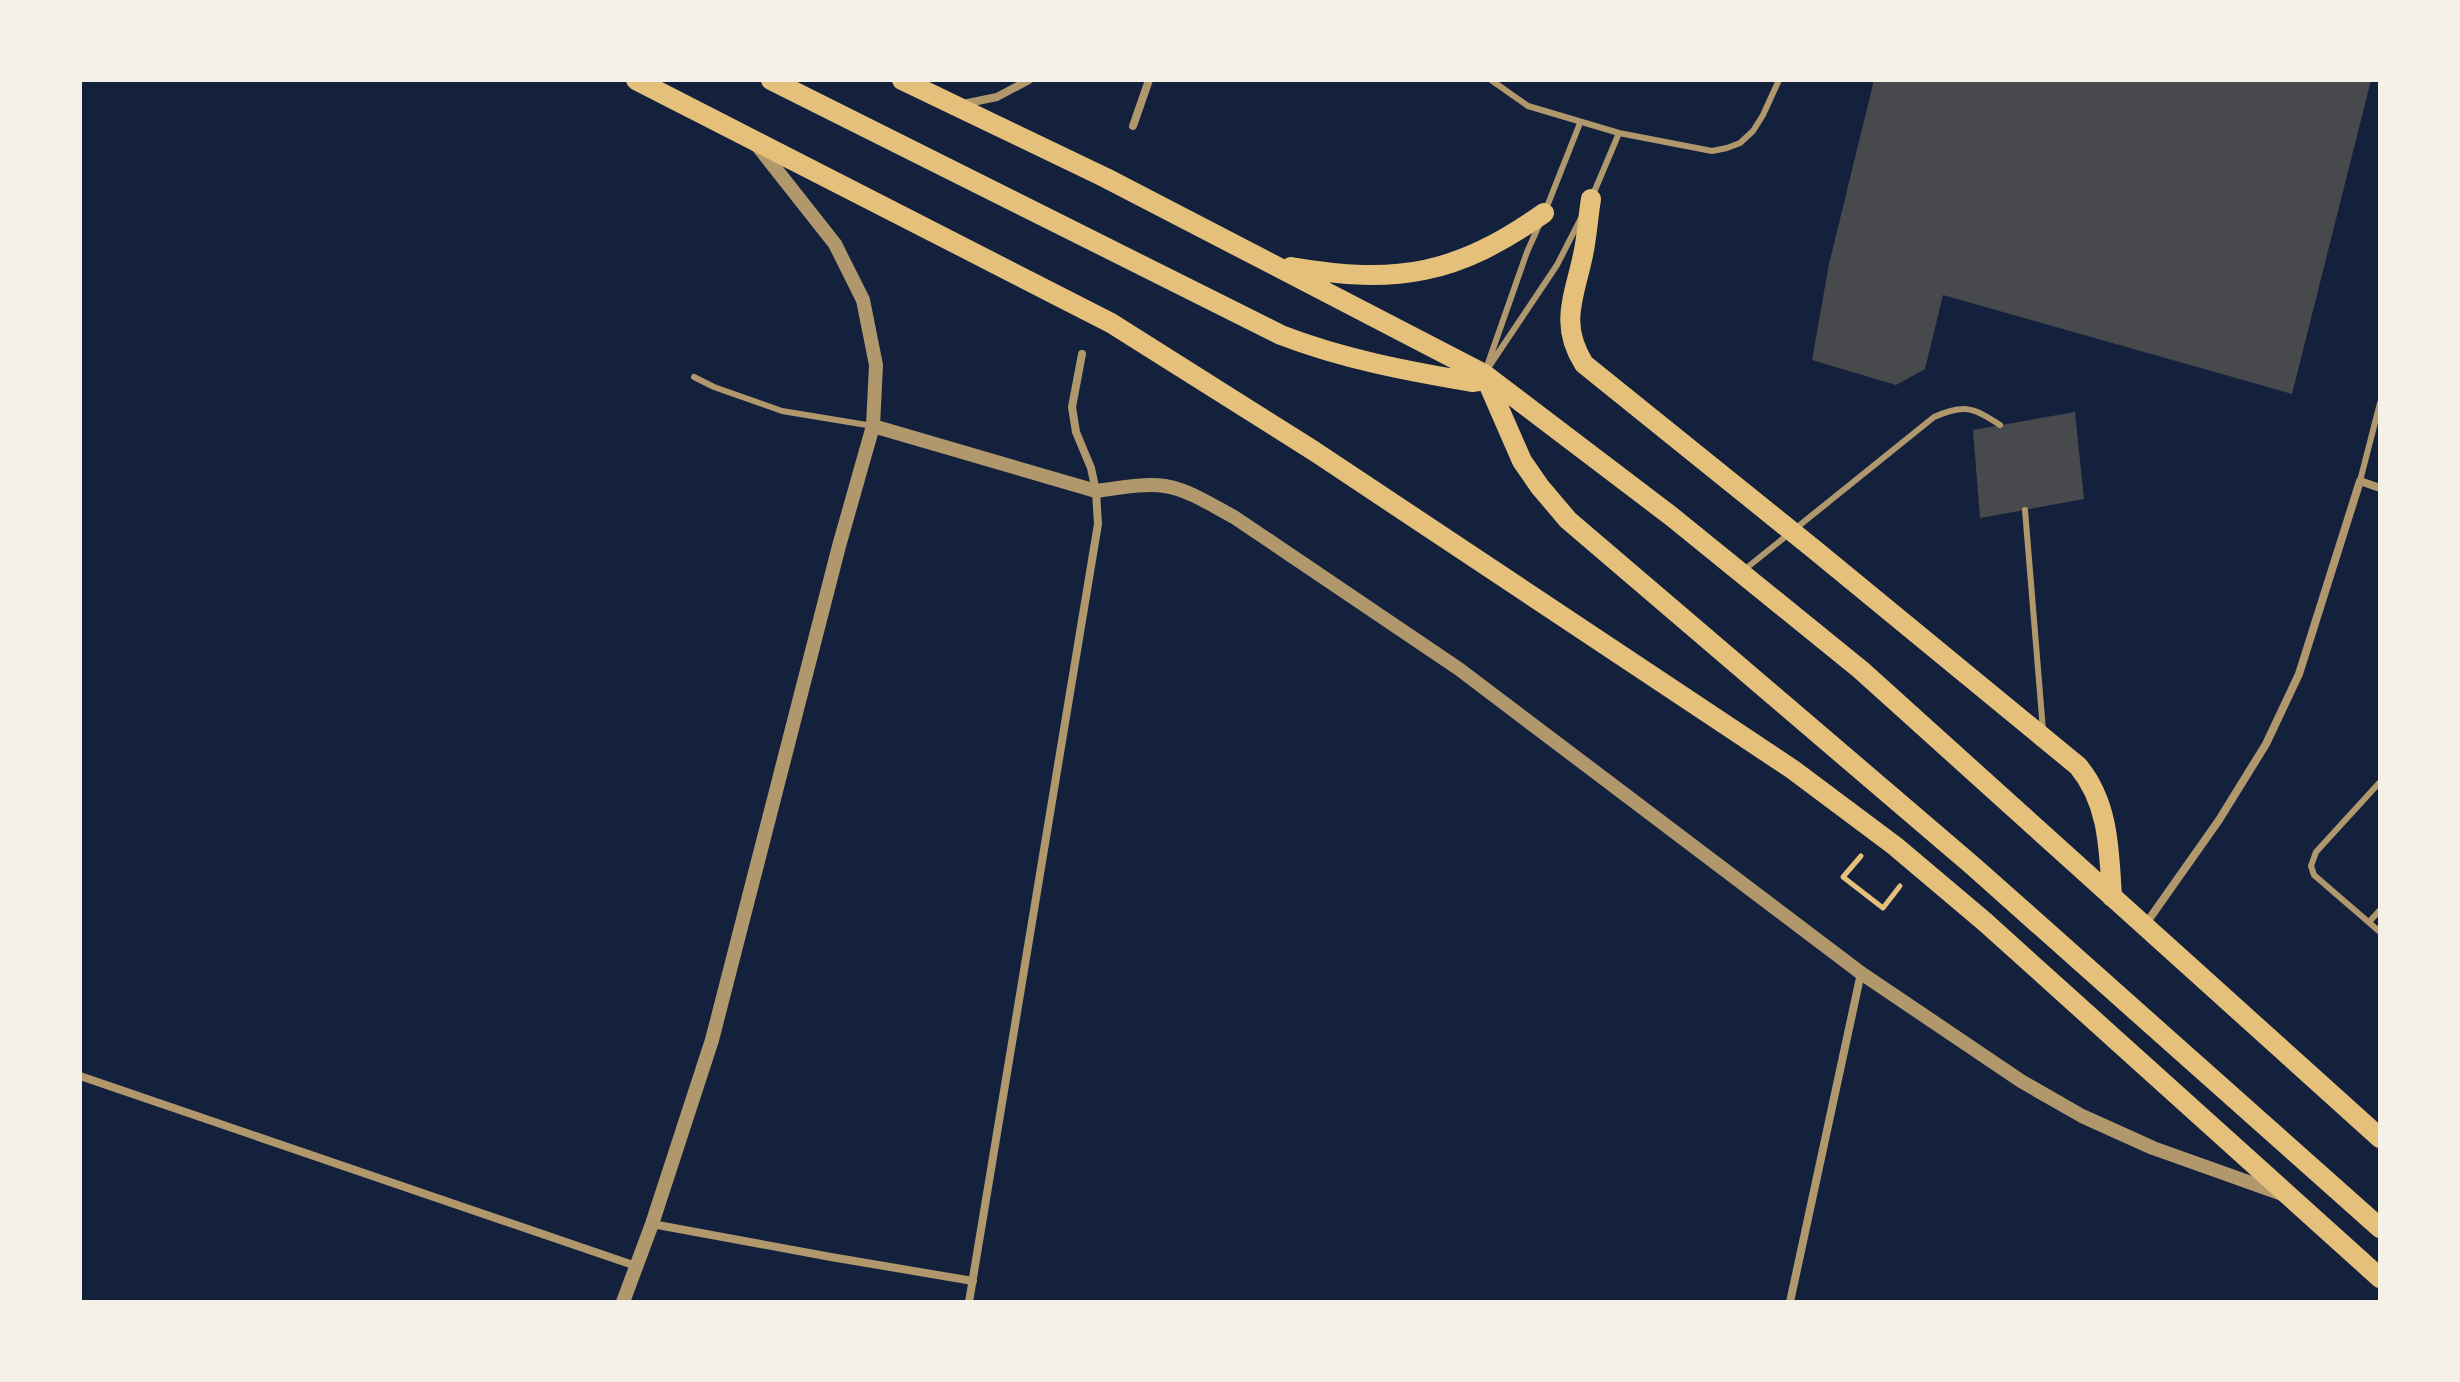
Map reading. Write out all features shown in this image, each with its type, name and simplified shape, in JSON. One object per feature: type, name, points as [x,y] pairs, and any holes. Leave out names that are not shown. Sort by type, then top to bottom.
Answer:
[{"type":"main road","points":[[636,80],[1111,323],[1339,467],[1792,769],[1895,846],[1985,922],[2380,1278]]},
{"type":"main road","points":[[771,80],[1281,335],[1318,349],[1395,368],[1472,382],[1479,381],[1484,374]]},
{"type":"main road","points":[[902,80],[1106,178],[1484,374],[1741,572],[1861,670],[2380,1138]]},
{"type":"main road","points":[[1591,199],[1569,322],[1573,347],[1584,364],[2078,766],[2095,790],[2101,807],[2108,844],[2112,897]]},
{"type":"main road","points":[[1273,264],[1377,277],[1423,272],[1466,259],[1507,239],[1544,213]]},
{"type":"main road","points":[[1484,374],[1522,461],[1568,520],[1973,866],[2380,1228]]},
{"type":"street","points":[[954,105],[997,97],[1029,80]]},
{"type":"street","points":[[1133,126],[1149,80]]},
{"type":"street","points":[[623,1302],[712,1040],[839,546],[873,426],[876,365],[863,300],[835,244],[753,141]]},
{"type":"street","points":[[969,1302],[1098,524],[1091,468],[1076,432],[1072,407],[1082,354]]},
{"type":"street","points":[[873,426],[1096,491],[1167,486],[1198,497],[1234,517],[1459,669],[1861,973],[2021,1081],[2082,1116],[2153,1148],[2291,1197]]},
{"type":"street","points":[[2145,925],[2219,820],[2266,744],[2299,674],[2360,481],[2380,488]]},
{"type":"street","points":[[1790,1302],[1861,973]]},
{"type":"street","points":[[80,1076],[636,1266]]},
{"type":"street","points":[[652,1224],[973,1281]]},
{"type":"lane","points":[[1491,80],[1528,106],[1580,123],[1712,151],[1740,143],[1753,131],[1779,80]]},
{"type":"lane","points":[[1484,374],[1527,252],[1580,123]]},
{"type":"lane","points":[[1484,374],[1557,265],[1602,178],[1619,133]]},
{"type":"lane","points":[[694,377],[782,411],[873,426]]},
{"type":"lane","points":[[2360,481],[2380,403]]},
{"type":"lane","points":[[1741,572],[1934,417],[1961,408],[1979,411],[2000,425]]},
{"type":"lane","points":[[2025,510],[2044,738]]},
{"type":"lane","points":[[2380,782],[2316,852],[2311,866],[2314,875],[2380,932]]},
{"type":"lane","points":[[2369,922],[2380,910]]},
{"type":"path","points":[[1843,877],[1883,908]]},
{"type":"building","points":[[1874,80],[2371,80],[2292,394],[1943,295],[1925,369],[1896,385],[1812,360],[1829,264]]},
{"type":"building","points":[[2075,412],[2084,499],[1980,518],[1973,430]]}]
